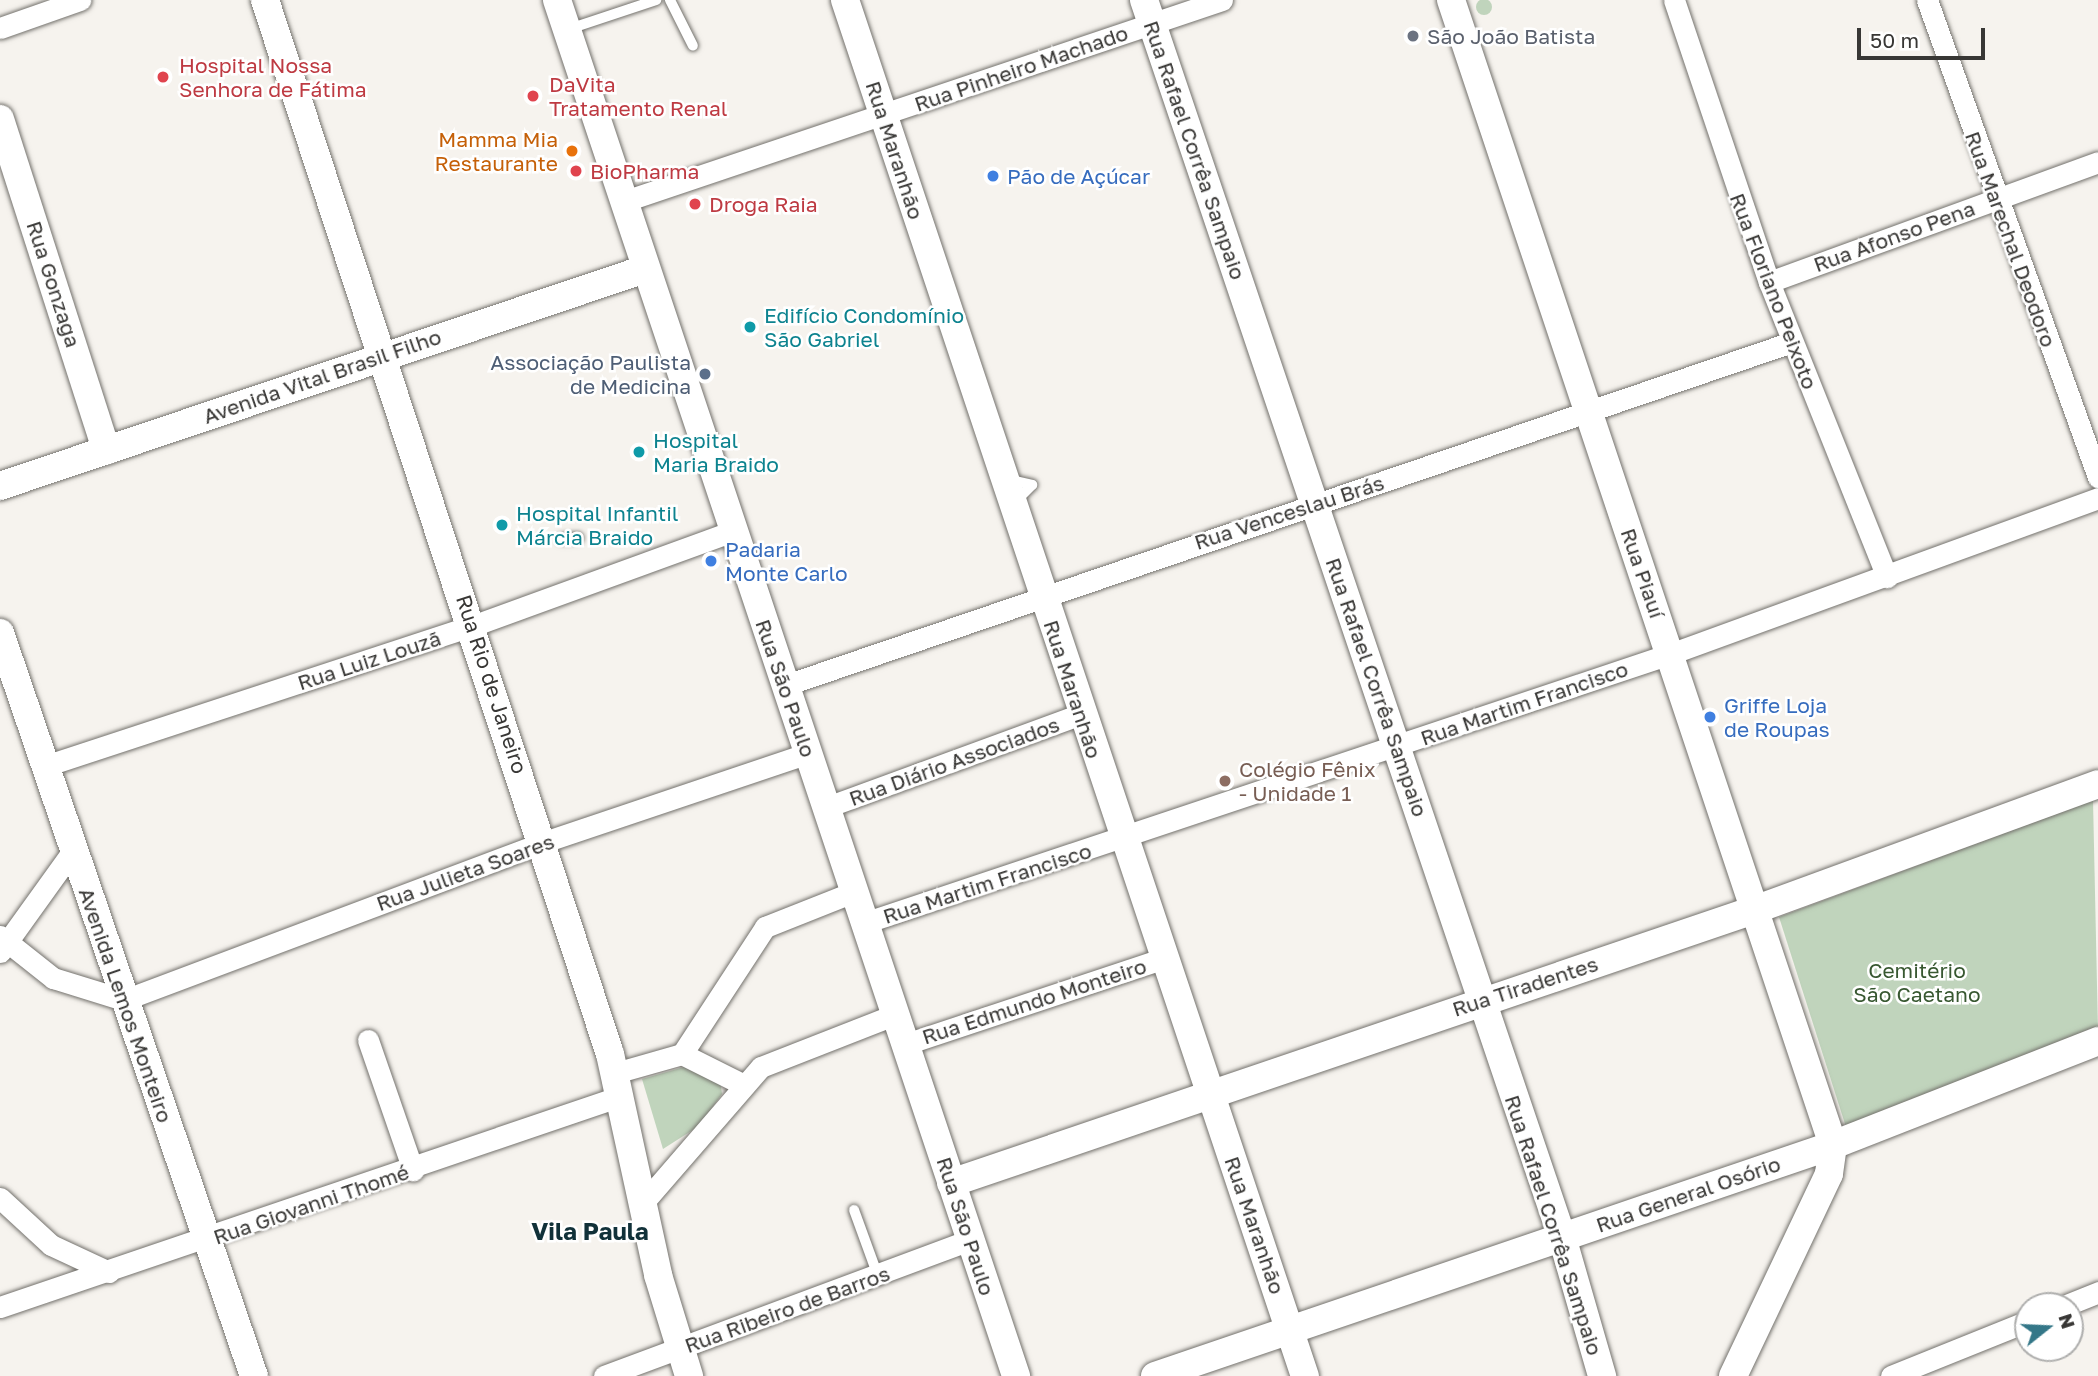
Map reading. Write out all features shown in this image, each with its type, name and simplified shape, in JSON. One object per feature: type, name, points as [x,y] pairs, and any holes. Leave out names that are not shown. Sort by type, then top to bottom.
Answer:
[{"type":"street","points":[[0,28],[80,0]]},
{"type":"street","name":"Rua Rio de Janeiro","points":[[265,0],[544,842],[618,1084],[643,1203],[689,1376]]},
{"type":"street","name":"Rua São Paulo","points":[[557,0],[730,532],[786,685],[867,922],[1016,1376]]},
{"type":"street","name":"Rua Maranhão","points":[[845,0],[1162,959],[1211,1094],[1305,1376]]},
{"type":"street","name":"Rua Pinheiro Machado","points":[[622,202],[883,115],[1148,12],[1222,0]]},
{"type":"street","name":"Rua Piauí","points":[[1451,0],[1833,1145]]},
{"type":"street","name":"Rua Floriano Peixoto","points":[[1674,0],[1769,282],[1887,577]]},
{"type":"street","name":"Rua Marechal Deodoro","points":[[1927,0],[2098,478]]},
{"type":"street","name":"Rua Rafael Corrêa Sampaio","points":[[1148,12],[1562,1237],[1602,1376]]},
{"type":"street","name":"Rua Gonzaga","points":[[0,119],[106,450]]},
{"type":"street","name":"Rua Afonso Pena","points":[[1769,282],[2098,162]]},
{"type":"street","name":"Avenida Vital Brasil Filho","points":[[0,486],[645,269]]},
{"type":"street","name":"Rua Venceslau Brás","points":[[786,685],[1042,593],[1315,504],[1792,342]]},
{"type":"street","name":"Rua Martim Francisco","points":[[867,922],[1124,839],[1670,654],[2098,498]]},
{"type":"street","name":"Rua Luiz Louzã","points":[[45,766],[472,626],[730,532]]},
{"type":"street","name":"Avenida Lemos Monteiro","points":[[0,633],[254,1376]]},
{"type":"street","name":"Rua Diário Associados","points":[[827,807],[1081,714]]},
{"type":"street","name":"Rua Julieta Soares","points":[[124,1000],[544,842],[809,752]]},
{"type":"street","name":"Rua Tiradentes","points":[[951,1183],[1482,1000],[1754,910],[2098,784]]},
{"type":"street","points":[[74,849],[3,944],[53,978],[124,1000]]},
{"type":"street","points":[[742,1084],[682,1054],[765,927],[856,891]]},
{"type":"street","name":"Rua Edmundo Monteiro","points":[[906,1044],[1162,959]]},
{"type":"street","points":[[643,1203],[742,1084],[773,1061],[896,1014]]},
{"type":"street","points":[[368,1040],[413,1170]]},
{"type":"street","name":"Rua General Osório","points":[[1155,1376],[1833,1145],[2098,1041]]},
{"type":"street","name":"Rua Giovanni Thomé","points":[[0,1307],[413,1170],[618,1084],[682,1054]]},
{"type":"street","points":[[1733,1376],[1829,1174],[1833,1145]]},
{"type":"street","points":[[0,1198],[51,1245],[109,1272]]},
{"type":"street","name":"Rua Ribeiro de Barros","points":[[604,1376],[970,1240]]},
{"type":"street","points":[[1891,1376],[2014,1327]]},
{"type":"lane","points":[[568,30],[656,0]]},
{"type":"lane","points":[[670,0],[693,46]]},
{"type":"lane","points":[[562,539],[578,538]]},
{"type":"lane","points":[[854,1210],[878,1276]]},
{"type":"green space","points":[[1481,-1],[1487,-1],[1492,7],[1490,13],[1481,15],[1476,10],[1476,4]]},
{"type":"green space","name":"Cemitério São Caetano","points":[[2093,800],[2098,1031],[1846,1127],[1779,917]]},
{"type":"green space","points":[[691,1065],[720,1079],[722,1094],[699,1126],[663,1149],[642,1079]]},
{"type":"place","name":"São João Batista","points":[[1413,36]]},
{"type":"place","name":"Hospital Nossa Senhora de Fátima","points":[[163,77]]},
{"type":"place","name":"DaVita Tratamento Renal","points":[[533,96]]},
{"type":"place","name":"Mamma Mia Restaurante","points":[[572,151]]},
{"type":"place","name":"BioPharma","points":[[576,171]]},
{"type":"place","name":"Pão de Açúcar","points":[[993,176]]},
{"type":"place","name":"Droga Raia","points":[[695,204]]},
{"type":"place","name":"Edifício Condomínio São Gabriel","points":[[750,327]]},
{"type":"place","name":"Associação Paulista de Medicina","points":[[705,374]]},
{"type":"place","name":"Hospital Maria Braido","points":[[639,452]]},
{"type":"place","name":"Hospital Infantil Márcia Braido","points":[[502,525]]},
{"type":"place","name":"Padaria Monte Carlo","points":[[711,561]]},
{"type":"place","name":"Griffe Loja de Roupas","points":[[1710,717]]},
{"type":"place","name":"Colégio Fênix - Unidade 1","points":[[1225,781]]},
{"type":"district","name":"Vila Paula","points":[[590,1231]]}]
